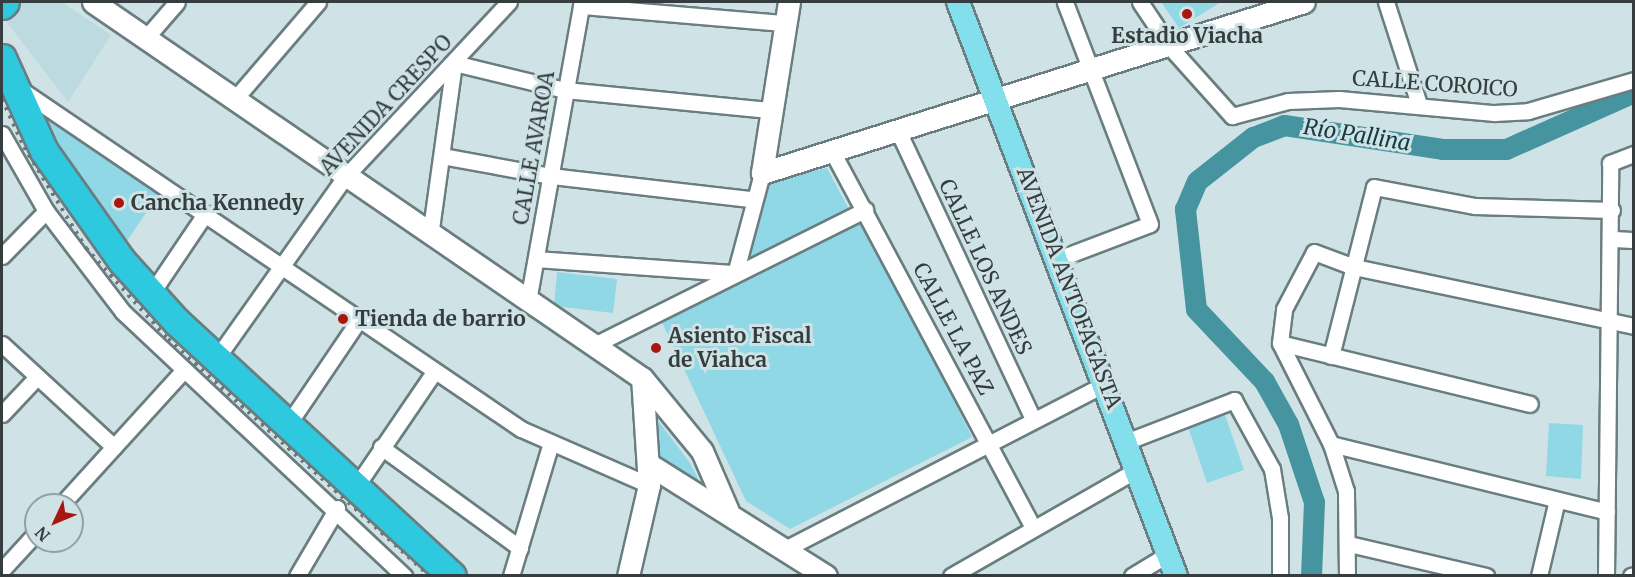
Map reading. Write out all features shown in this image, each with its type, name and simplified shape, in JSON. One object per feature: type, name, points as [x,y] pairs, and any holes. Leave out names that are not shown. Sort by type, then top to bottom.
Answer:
[{"type":"highway","points":[[2,5],[5,2]]},
{"type":"highway","points":[[2,58],[44,151],[65,185],[151,294],[216,359],[357,485],[452,576]]},
{"type":"main road","name":"AVENIDA ANTOFAGASTA","points":[[958,2],[999,101],[1107,383],[1176,576]]},
{"type":"street","points":[[93,2],[144,40],[430,236],[596,344],[642,378],[702,451],[728,511]]},
{"type":"street","points":[[144,40],[177,2]]},
{"type":"street","points":[[234,100],[318,2]]},
{"type":"street","name":"AVENIDA CRESPO","points":[[216,359],[345,177],[509,2]]},
{"type":"street","points":[[735,274],[751,199],[762,173],[769,110],[789,2]]},
{"type":"street","points":[[1058,259],[1150,224],[1065,2]]},
{"type":"street","points":[[1140,2],[1170,46]]},
{"type":"street","points":[[762,173],[899,133],[1305,2]]},
{"type":"street","points":[[1386,2],[1419,104]]},
{"type":"street","points":[[581,4],[784,23]]},
{"type":"street","name":"CALLE AVAROA","points":[[528,301],[581,4]]},
{"type":"street","name":"CALLE COROICO","points":[[1170,46],[1232,116],[1288,101],[1419,104],[1494,113],[1528,111],[1634,80]]},
{"type":"street","points":[[430,236],[454,63],[565,90],[769,110]]},
{"type":"street","points":[[17,87],[360,318],[434,372],[550,446],[650,475],[728,511],[826,576]]},
{"type":"street","name":"CALLE LOS ANDES","points":[[899,133],[1033,419]]},
{"type":"street","points":[[2,134],[46,211],[123,312],[338,508],[404,576]]},
{"type":"street","name":"CALLE LA PAZ","points":[[833,153],[990,442],[1032,526]]},
{"type":"street","points":[[1606,576],[1612,239],[1610,163],[1634,154]]},
{"type":"street","points":[[442,156],[551,176],[751,199]]},
{"type":"street","points":[[1331,356],[1374,188],[1475,206],[1612,210]]},
{"type":"street","points":[[596,344],[865,210]]},
{"type":"street","points":[[2,256],[46,211]]},
{"type":"street","points":[[151,294],[205,214]]},
{"type":"street","points":[[1612,239],[1634,240]]},
{"type":"street","points":[[1347,576],[1349,544],[1346,491],[1331,444],[1280,344],[1284,309],[1314,252],[1354,267],[1611,325],[1634,326]]},
{"type":"street","points":[[536,259],[735,274]]},
{"type":"street","points":[[289,423],[360,318]]},
{"type":"street","points":[[2,344],[114,447]]},
{"type":"street","points":[[1280,344],[1530,404]]},
{"type":"street","points":[[72,493],[184,370]]},
{"type":"street","points":[[357,485],[434,372]]},
{"type":"street","points":[[2,414],[37,377]]},
{"type":"street","points":[[628,576],[650,475],[642,378]]},
{"type":"street","points":[[785,549],[1033,419],[1107,383]]},
{"type":"street","points":[[1128,441],[1234,400],[1272,469],[1280,518],[1280,576]]},
{"type":"street","points":[[1331,444],[1607,512]]},
{"type":"street","points":[[511,576],[550,446]]},
{"type":"street","points":[[381,447],[520,548]]},
{"type":"street","points":[[951,576],[1032,526],[1138,469]]},
{"type":"street","points":[[1539,576],[1557,500]]},
{"type":"street","points":[[297,576],[338,508]]},
{"type":"street","points":[[1349,544],[1486,576]]},
{"type":"street","points":[[2,570],[24,546]]},
{"type":"street","points":[[1132,576],[1168,554]]},
{"type":"shaded area","points":[[14,2],[62,2],[111,35],[68,102],[2,16]]},
{"type":"shaded area","name":"Estadio Viacha","points":[[1161,2],[1221,2],[1179,28]]},
{"type":"shaded area","points":[[30,101],[161,191],[120,251],[82,201]]},
{"type":"shaded area","points":[[827,168],[852,215],[746,260],[760,183]]},
{"type":"shaded area","points":[[859,221],[867,227],[972,437],[790,529],[746,501],[659,316]]},
{"type":"shaded area","points":[[557,272],[617,279],[613,313],[554,306]]},
{"type":"shaded area","points":[[648,407],[690,463],[704,490],[652,457]]},
{"type":"shaded area","points":[[1224,412],[1244,470],[1207,483],[1187,424]]},
{"type":"shaded area","points":[[1549,423],[1583,425],[1581,479],[1546,476]]},
{"type":"waterway","name":"Río Pallina","points":[[1311,576],[1314,502],[1288,424],[1264,381],[1196,309],[1185,209],[1197,181],[1253,137],[1284,125],[1442,149],[1506,149],[1634,92]]},
{"type":"railway","points":[[2,99],[24,147],[86,248],[168,339],[429,576]]},
{"type":"place","name":"Estadio Viacha","points":[[1187,14]]},
{"type":"place","name":"Cancha Kennedy","points":[[119,203]]},
{"type":"place","name":"Tienda de barrio","points":[[343,319]]},
{"type":"place","name":"Asiento Fiscal de Viahca","points":[[656,348]]}]
